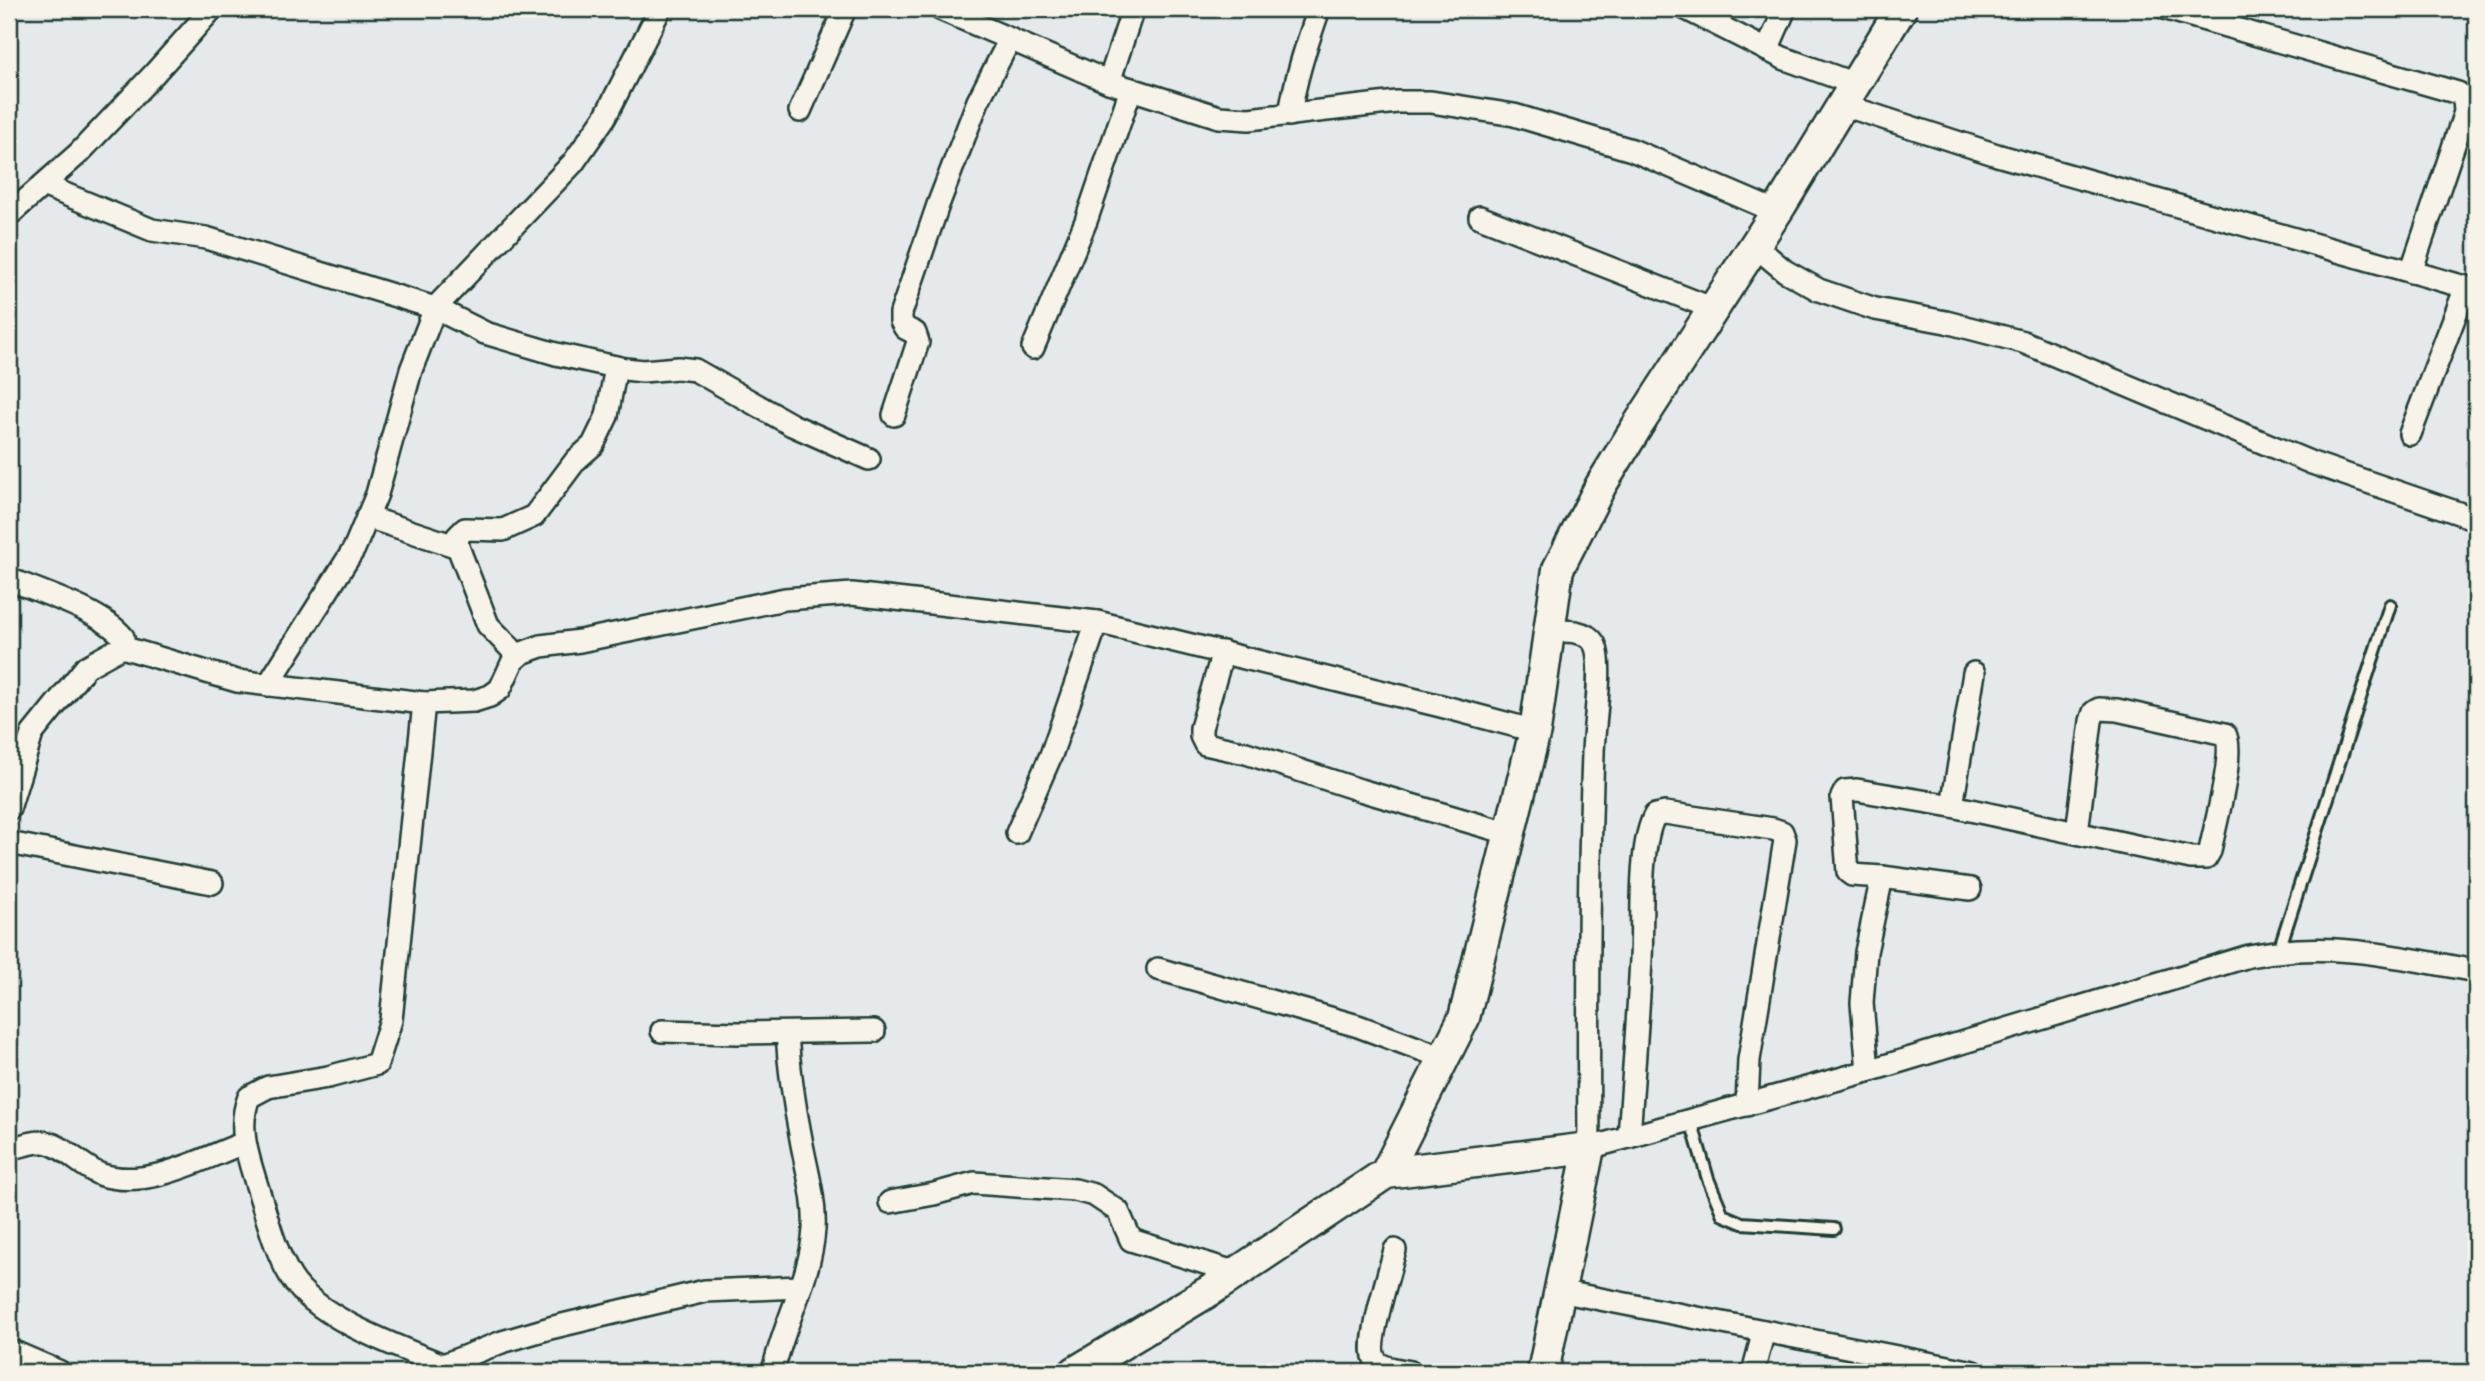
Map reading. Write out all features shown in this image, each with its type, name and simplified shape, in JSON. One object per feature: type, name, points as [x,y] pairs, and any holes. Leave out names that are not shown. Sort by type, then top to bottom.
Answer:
[{"type":"street","points":[[9,215],[79,153],[212,9]]},
{"type":"street","points":[[268,685],[354,549],[395,432],[411,370],[435,308],[573,163],[605,117],[660,9]]},
{"type":"street","points":[[800,111],[845,9]]},
{"type":"street","points":[[940,9],[1109,82],[1219,117],[1249,119],[1397,102],[1419,102],[1514,115],[1632,150],[1777,212]]},
{"type":"street","points":[[1109,82],[1133,9]]},
{"type":"street","points":[[1290,115],[1304,51],[1320,9]]},
{"type":"street","points":[[1767,50],[1785,9]]},
{"type":"street","points":[[2167,9],[2359,63],[2458,93],[2464,98],[2465,111],[2411,272]]},
{"type":"street","points":[[1690,10],[1849,94],[1997,155],[2471,288],[2410,434]]},
{"type":"street","points":[[1386,1173],[1464,1018],[1535,732],[1567,632],[1558,569],[1601,485],[1714,309],[1771,259],[1777,212],[1849,94],[1895,10]]},
{"type":"street","points":[[894,415],[918,342],[915,333],[905,328],[901,313],[978,101],[1010,39]]},
{"type":"street","points":[[1033,348],[1086,221],[1131,89]]},
{"type":"street","points":[[43,185],[152,230],[206,238],[435,308],[485,333],[556,354],[643,371],[678,368],[695,370],[792,425],[869,459]]},
{"type":"street","points":[[1480,217],[1714,309]]},
{"type":"street","points":[[1771,259],[1819,290],[1875,309],[1947,322],[2023,342],[2312,463],[2476,519]]},
{"type":"street","points":[[518,656],[488,625],[458,547],[457,537],[465,529],[503,530],[534,516],[576,460],[593,445],[607,416],[616,367]]},
{"type":"street","points":[[367,517],[458,547]]},
{"type":"street","points":[[9,579],[115,627],[123,637],[122,647]]},
{"type":"street","points":[[9,810],[32,734],[86,667],[122,647],[237,681],[424,703],[474,701],[491,696],[500,689],[513,661],[541,646],[607,636],[785,599],[852,594],[1097,621],[1535,732]]},
{"type":"street","points":[[1017,833],[1051,755],[1097,621]]},
{"type":"street","points":[[1543,1372],[1589,1148],[1589,911],[1593,750],[1599,657],[1593,642],[1567,632]]},
{"type":"street","points":[[1223,652],[1201,727],[1205,744],[1246,753],[1511,834]]},
{"type":"street","points":[[1952,806],[1974,673]]},
{"type":"street","points":[[424,703],[391,1020],[377,1064],[328,1077],[268,1087],[248,1097],[245,1106],[244,1143],[277,1252],[292,1280],[332,1314],[445,1369],[502,1342],[705,1291],[800,1287]]},
{"type":"street","points":[[1970,889],[1852,875],[1847,872],[1842,797],[1845,791],[1857,790],[1952,806],[2191,858],[2206,858],[2210,851],[2227,766],[2228,739],[2225,734],[2117,710],[2099,709],[2094,712],[2077,832]]},
{"type":"street","points":[[1629,1137],[1641,956],[1641,906],[1647,835],[1655,815],[1665,813],[1773,829],[1782,832],[1785,840],[1749,1060],[1747,1105]]},
{"type":"street","points":[[9,843],[212,883]]},
{"type":"street","points":[[1868,1071],[1862,1003],[1866,952],[1882,877]]},
{"type":"street","points":[[1075,1372],[1237,1273],[1386,1173],[1589,1148],[1868,1071],[2236,960],[2279,950],[2357,950],[2476,971]]},
{"type":"street","points":[[1158,969],[1358,1026],[1444,1058]]},
{"type":"street","points":[[662,1031],[874,1031]]},
{"type":"street","points":[[773,1372],[778,1348],[810,1252],[814,1228],[811,1187],[790,1079],[786,1033]]},
{"type":"street","points":[[9,1149],[41,1141],[52,1144],[101,1175],[131,1178],[172,1170],[244,1143]]},
{"type":"street","points":[[890,1202],[974,1183],[1075,1190],[1094,1195],[1118,1211],[1131,1240],[1237,1273]]},
{"type":"street","points":[[1395,1250],[1376,1327],[1373,1351],[1382,1366],[1411,1372]]},
{"type":"street","points":[[1559,1291],[1974,1372]]},
{"type":"street","points":[[1753,1372],[1764,1331]]},
{"type":"street","points":[[9,1350],[60,1372]]},
{"type":"lane","points":[[2279,950],[2390,605]]},
{"type":"lane","points":[[1691,1121],[1723,1215],[1742,1223],[1835,1229]]}]
